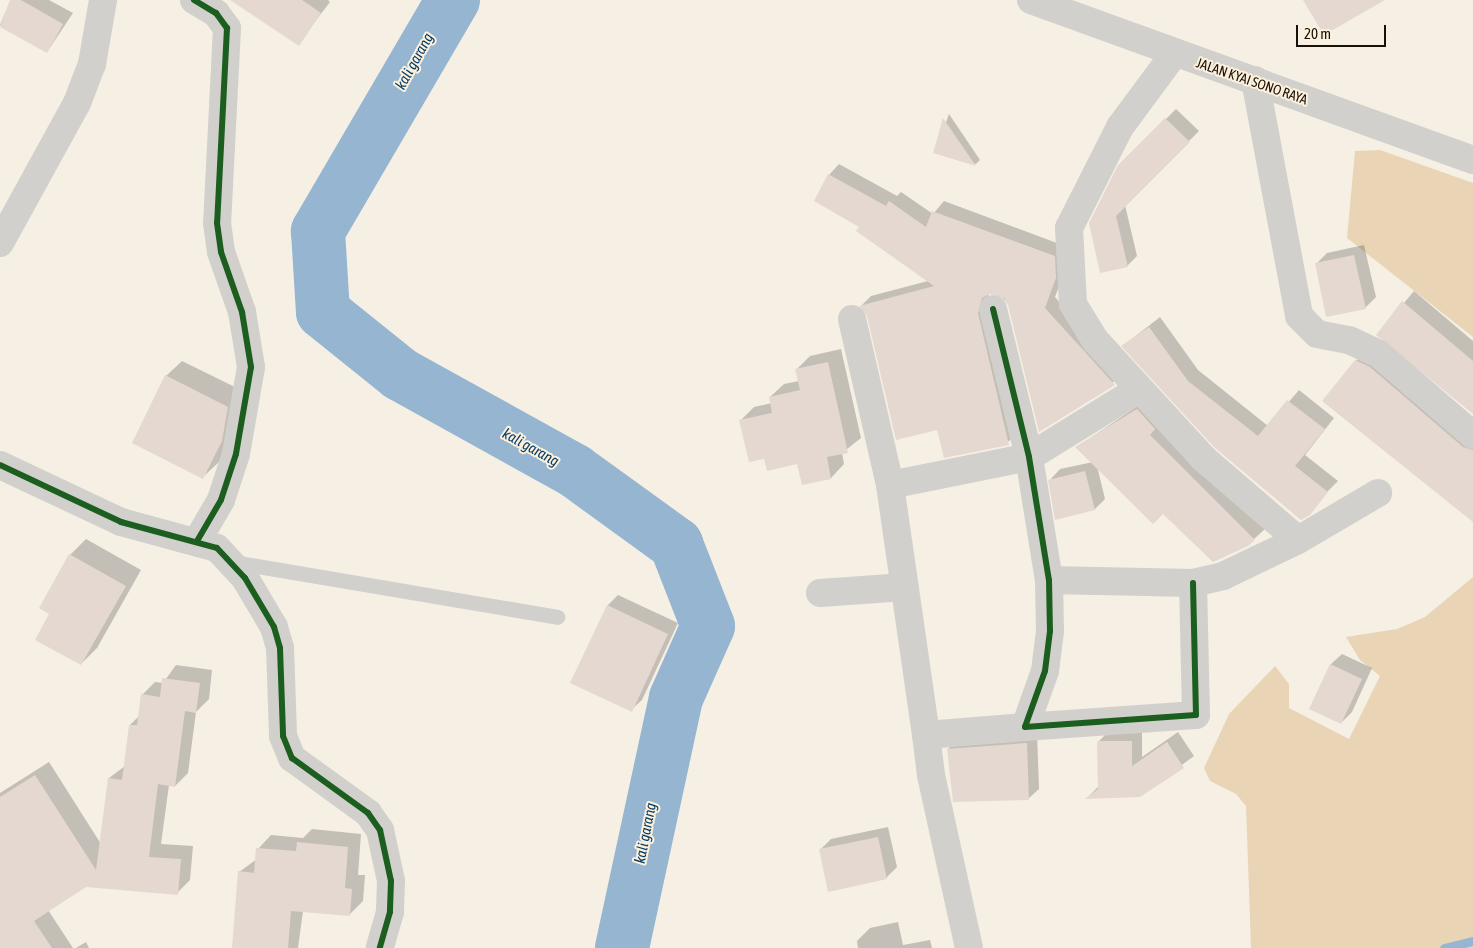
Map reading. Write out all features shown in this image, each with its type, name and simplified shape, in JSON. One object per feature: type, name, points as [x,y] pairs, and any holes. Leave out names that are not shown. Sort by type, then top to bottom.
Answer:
[{"type":"street","points":[[0,244],[77,103],[95,54],[103,0]]},
{"type":"street","points":[[194,0],[216,13],[227,28],[217,223],[221,252],[245,322],[251,367],[236,454],[221,500],[197,541]]},
{"type":"street","name":"JALAN KYAI SONO RAYA","points":[[1031,0],[1174,54],[1255,80],[1473,160]]},
{"type":"street","points":[[1174,54],[1120,127],[1069,228],[1073,304],[1095,340],[1203,458],[1298,540]]},
{"type":"street","points":[[1255,80],[1299,316],[1317,334],[1349,340],[1379,354],[1473,435]]},
{"type":"street","points":[[993,309],[1029,457],[1049,580],[1050,631],[1045,670],[1025,726]]},
{"type":"street","points":[[852,319],[890,484],[931,776],[969,948]]},
{"type":"street","points":[[890,484],[1029,457],[1139,389]]},
{"type":"street","points":[[0,465],[121,522],[197,541],[217,548],[231,562],[257,595],[274,627],[280,648],[283,736],[292,758],[368,813],[380,830],[391,881],[390,912],[380,948]]},
{"type":"street","points":[[1049,580],[1193,582],[1230,573],[1298,540],[1378,493]]},
{"type":"street","points":[[926,735],[1025,726],[1196,715],[1193,582]]},
{"type":"street","points":[[820,593],[905,587]]},
{"type":"lane","points":[[231,562],[558,617]]},
{"type":"shaded area","points":[[1380,150],[1473,183],[1473,337],[1347,238],[1355,151]]},
{"type":"shaded area","points":[[1473,577],[1473,948],[1251,948],[1246,806],[1236,794],[1210,781],[1204,768],[1229,714],[1275,666],[1289,684],[1289,708],[1349,739],[1380,676],[1360,660],[1346,637],[1397,629],[1425,617]]},
{"type":"building","points":[[10,0],[21,0],[63,24],[47,53],[0,27]]},
{"type":"building","points":[[230,0],[302,0],[321,13],[299,46]]},
{"type":"building","points":[[1303,0],[1385,0],[1324,35]]},
{"type":"building","points":[[943,118],[976,166],[933,153]]},
{"type":"building","points":[[1165,118],[1190,142],[1116,216],[1128,267],[1100,273],[1089,223],[1118,165]]},
{"type":"building","points":[[828,174],[886,206],[889,201],[926,227],[932,211],[1055,256],[1056,278],[1045,308],[1115,385],[1039,432],[1008,305],[1004,298],[990,294],[982,298],[978,313],[1009,445],[944,458],[937,430],[896,440],[867,316],[859,306],[934,286],[856,231],[859,227],[814,201]]},
{"type":"building","points":[[1354,255],[1366,309],[1326,317],[1315,263]]},
{"type":"building","points":[[1402,301],[1473,361],[1473,414],[1376,335]]},
{"type":"building","points":[[1149,327],[1188,381],[1258,436],[1287,400],[1325,429],[1295,466],[1328,492],[1310,515],[1301,520],[1214,447],[1121,346]]},
{"type":"building","points":[[1355,360],[1370,367],[1463,447],[1473,450],[1473,522],[1322,401]]},
{"type":"building","points":[[828,362],[848,453],[827,457],[831,479],[802,485],[797,464],[767,471],[764,459],[749,462],[739,420],[772,413],[769,397],[800,390],[795,369]]},
{"type":"building","points":[[165,375],[228,407],[222,441],[203,479],[132,443]]},
{"type":"building","points":[[1137,409],[1155,429],[1150,435],[1255,540],[1248,546],[1213,562],[1163,514],[1153,524],[1075,447]]},
{"type":"building","points":[[1085,471],[1095,510],[1055,520],[1048,480]]},
{"type":"building","points":[[69,554],[126,586],[81,665],[35,640],[49,614],[39,608]]},
{"type":"building","points":[[607,605],[668,634],[632,712],[570,683]]},
{"type":"building","points":[[1330,664],[1362,679],[1341,724],[1309,709]]},
{"type":"building","points":[[162,678],[200,683],[196,713],[185,711],[175,787],[158,784],[149,857],[181,859],[178,895],[86,887],[34,921],[52,948],[0,948],[0,797],[35,775],[96,870],[108,778],[122,780],[129,725],[137,725],[141,694],[160,697]]},
{"type":"building","points":[[1097,741],[1132,741],[1132,766],[1167,742],[1184,768],[1140,797],[1085,799],[1098,789]]},
{"type":"building","points":[[1027,743],[1029,800],[953,802],[947,749]]},
{"type":"building","points":[[878,837],[887,879],[828,892],[819,849]]},
{"type":"building","points":[[297,842],[348,847],[345,888],[352,889],[350,916],[291,911],[288,948],[232,948],[238,871],[254,873],[256,848],[296,851]]},
{"type":"waterway","name":"kali garang","points":[[453,0],[318,231],[323,312],[400,374],[575,471],[676,544],[708,626],[676,698],[622,948]]},
{"type":"waterway","points":[[1444,948],[1473,941]]},
{"type":"cycle path","points":[[194,0],[216,13],[227,28],[217,223],[221,252],[242,312],[251,367],[236,454],[221,500],[197,541]]},
{"type":"cycle path","points":[[993,309],[1029,457],[1049,580],[1050,631],[1045,671],[1025,727],[1196,715],[1193,583]]},
{"type":"cycle path","points":[[0,465],[121,522],[217,548],[245,578],[274,627],[280,648],[283,736],[292,758],[368,813],[380,830],[391,881],[390,912],[380,948]]}]
